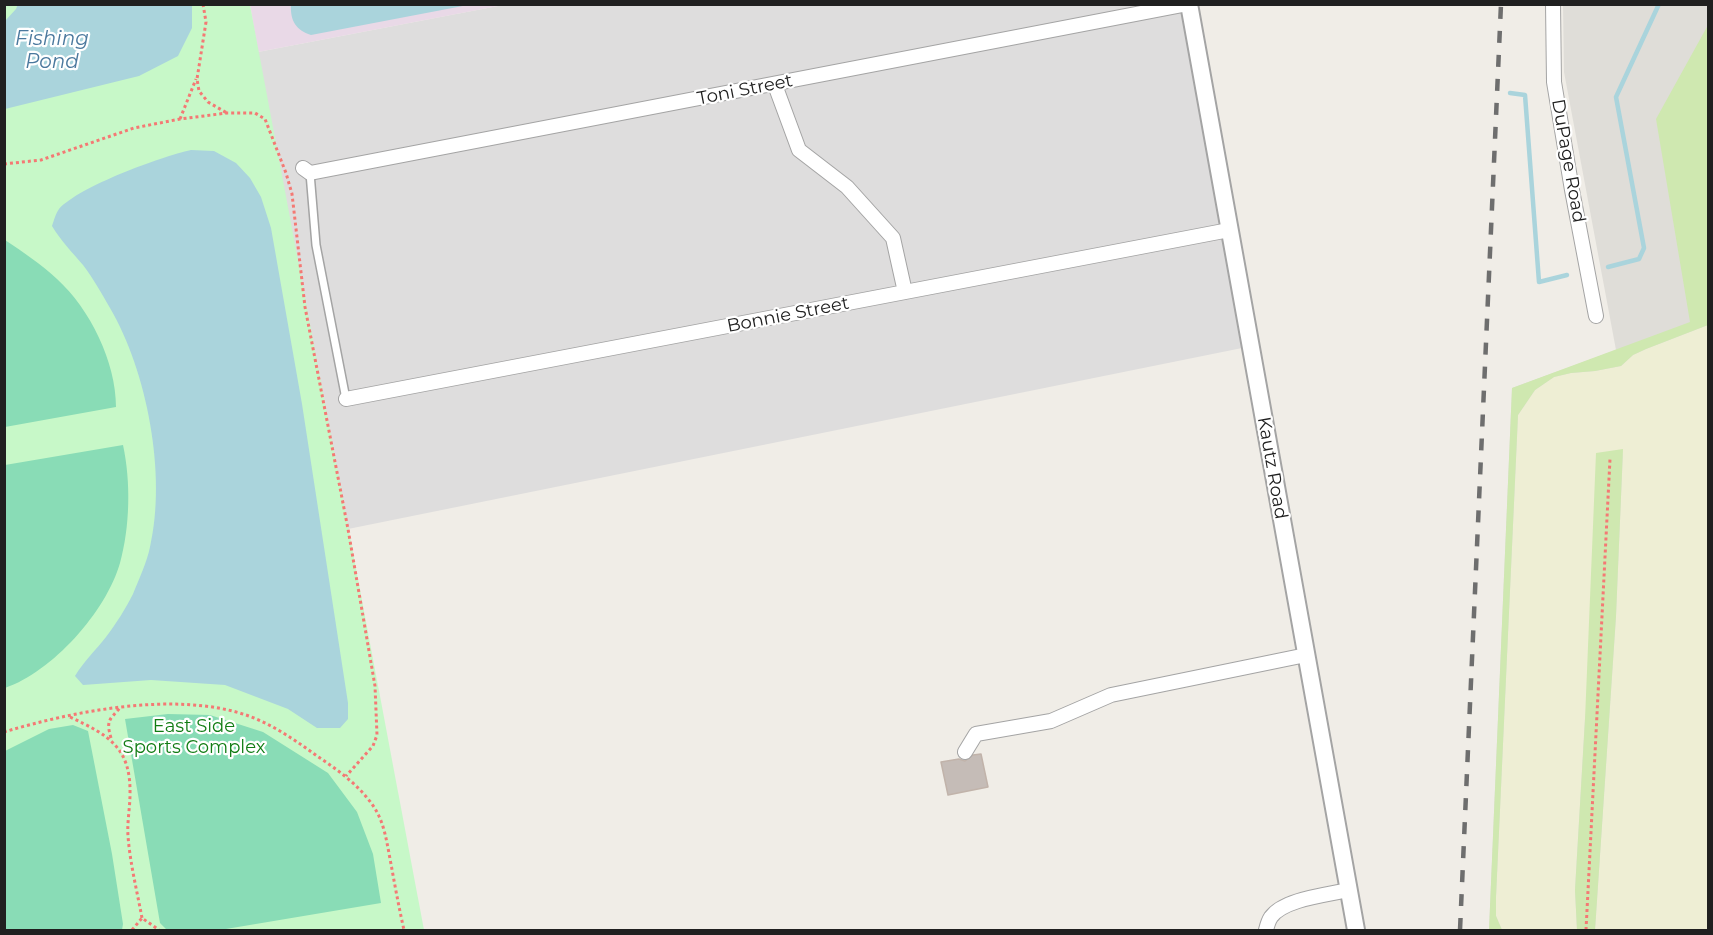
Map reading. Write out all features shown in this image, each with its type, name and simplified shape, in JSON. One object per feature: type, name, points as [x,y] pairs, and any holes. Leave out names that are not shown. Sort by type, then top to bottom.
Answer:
[{"type":"street","name":"Toni Street","points":[[306,170],[775,85],[1188,4]]},
{"type":"street","name":"Kautz Road","points":[[1188,4],[1356,930]]},
{"type":"street","name":"DuPage Road","points":[[1553,4],[1554,82],[1596,316]]},
{"type":"street","points":[[775,85],[799,150],[847,187],[892,238],[905,292]]},
{"type":"street","name":"Bonnie Street","points":[[346,399],[1229,230]]},
{"type":"street","points":[[965,752],[976,734],[1051,721],[1111,695],[1306,655]]},
{"type":"street","points":[[1266,930],[1271,917],[1281,908],[1348,890]]},
{"type":"lane","points":[[306,170],[316,245],[346,399]]},
{"type":"path","points":[[180,119],[196,79],[206,22],[203,4]]},
{"type":"path","points":[[196,79],[199,92],[208,102],[227,113]]},
{"type":"path","points":[[4,164],[41,160],[134,128],[180,119],[227,113],[255,113],[265,119],[292,194],[305,307],[346,518],[375,686],[377,735],[373,746],[346,776]]},
{"type":"path","points":[[1586,930],[1610,459]]},
{"type":"path","points":[[4,732],[43,720],[120,708],[173,704],[208,707],[245,715],[273,726],[346,776],[374,806],[383,825],[404,930]]},
{"type":"path","points":[[120,708],[109,720],[108,726],[112,740],[128,768],[130,796],[128,837],[142,918],[159,930]]},
{"type":"path","points":[[68,716],[100,731],[112,740]]},
{"type":"path","points":[[132,930],[142,918]]},
{"type":"shaded area","points":[[250,4],[503,5],[258,52]]},
{"type":"shaded area","points":[[503,5],[1185,5],[1247,347],[348,529],[258,52]]},
{"type":"shaded area","points":[[1563,5],[1708,5],[1708,930],[1489,930],[1512,388],[1616,350],[1564,72]]},
{"type":"green space","name":"East Side Sports Complex","points":[[5,5],[250,5],[424,930],[5,930]]},
{"type":"green space","points":[[1708,25],[1708,325],[1633,355],[1621,366],[1554,377],[1535,390],[1518,415],[1496,897],[1496,916],[1502,930],[1489,930],[1512,388],[1690,322],[1656,119]]},
{"type":"green space","points":[[5,240],[51,274],[80,305],[99,337],[106,355],[115,390],[116,407],[5,427]]},
{"type":"green space","points":[[1708,325],[1708,930],[1595,930],[1616,616],[1623,449],[1585,719],[1575,890],[1577,930],[1502,930],[1496,916],[1496,897],[1518,415],[1535,390],[1554,377],[1621,366],[1633,355]]},
{"type":"green space","points":[[123,445],[128,489],[127,520],[120,563],[113,582],[103,601],[75,638],[41,669],[5,688],[5,465]]},
{"type":"green space","points":[[1623,449],[1616,616],[1595,930],[1577,930],[1575,890],[1596,453]]},
{"type":"green space","points":[[168,714],[210,715],[263,732],[328,773],[357,812],[373,854],[381,903],[220,930],[167,930],[160,923],[125,719]]},
{"type":"green space","points":[[73,725],[88,731],[112,854],[122,930],[5,930],[5,751],[49,729]]},
{"type":"water","name":"Fishing Pond","points":[[18,4],[192,5],[192,28],[178,56],[139,76],[5,109],[5,21]]},
{"type":"water","points":[[291,4],[468,5],[311,35],[295,24]]},
{"type":"water","points":[[191,150],[214,151],[236,163],[250,178],[261,197],[271,228],[302,404],[348,703],[348,719],[340,728],[317,728],[288,709],[225,685],[151,680],[83,685],[75,676],[121,616],[145,565],[155,519],[155,456],[143,392],[123,333],[90,275],[52,226],[59,209],[84,191],[141,166]]},
{"type":"building","points":[[981,754],[988,787],[948,795],[941,762],[959,759],[965,761],[973,755]]},
{"type":"waterway","points":[[1608,267],[1639,259],[1644,248],[1616,97],[1659,4]]},
{"type":"waterway","points":[[1510,93],[1525,95],[1539,282],[1567,275]]},
{"type":"railway","points":[[1460,930],[1501,4]]}]
